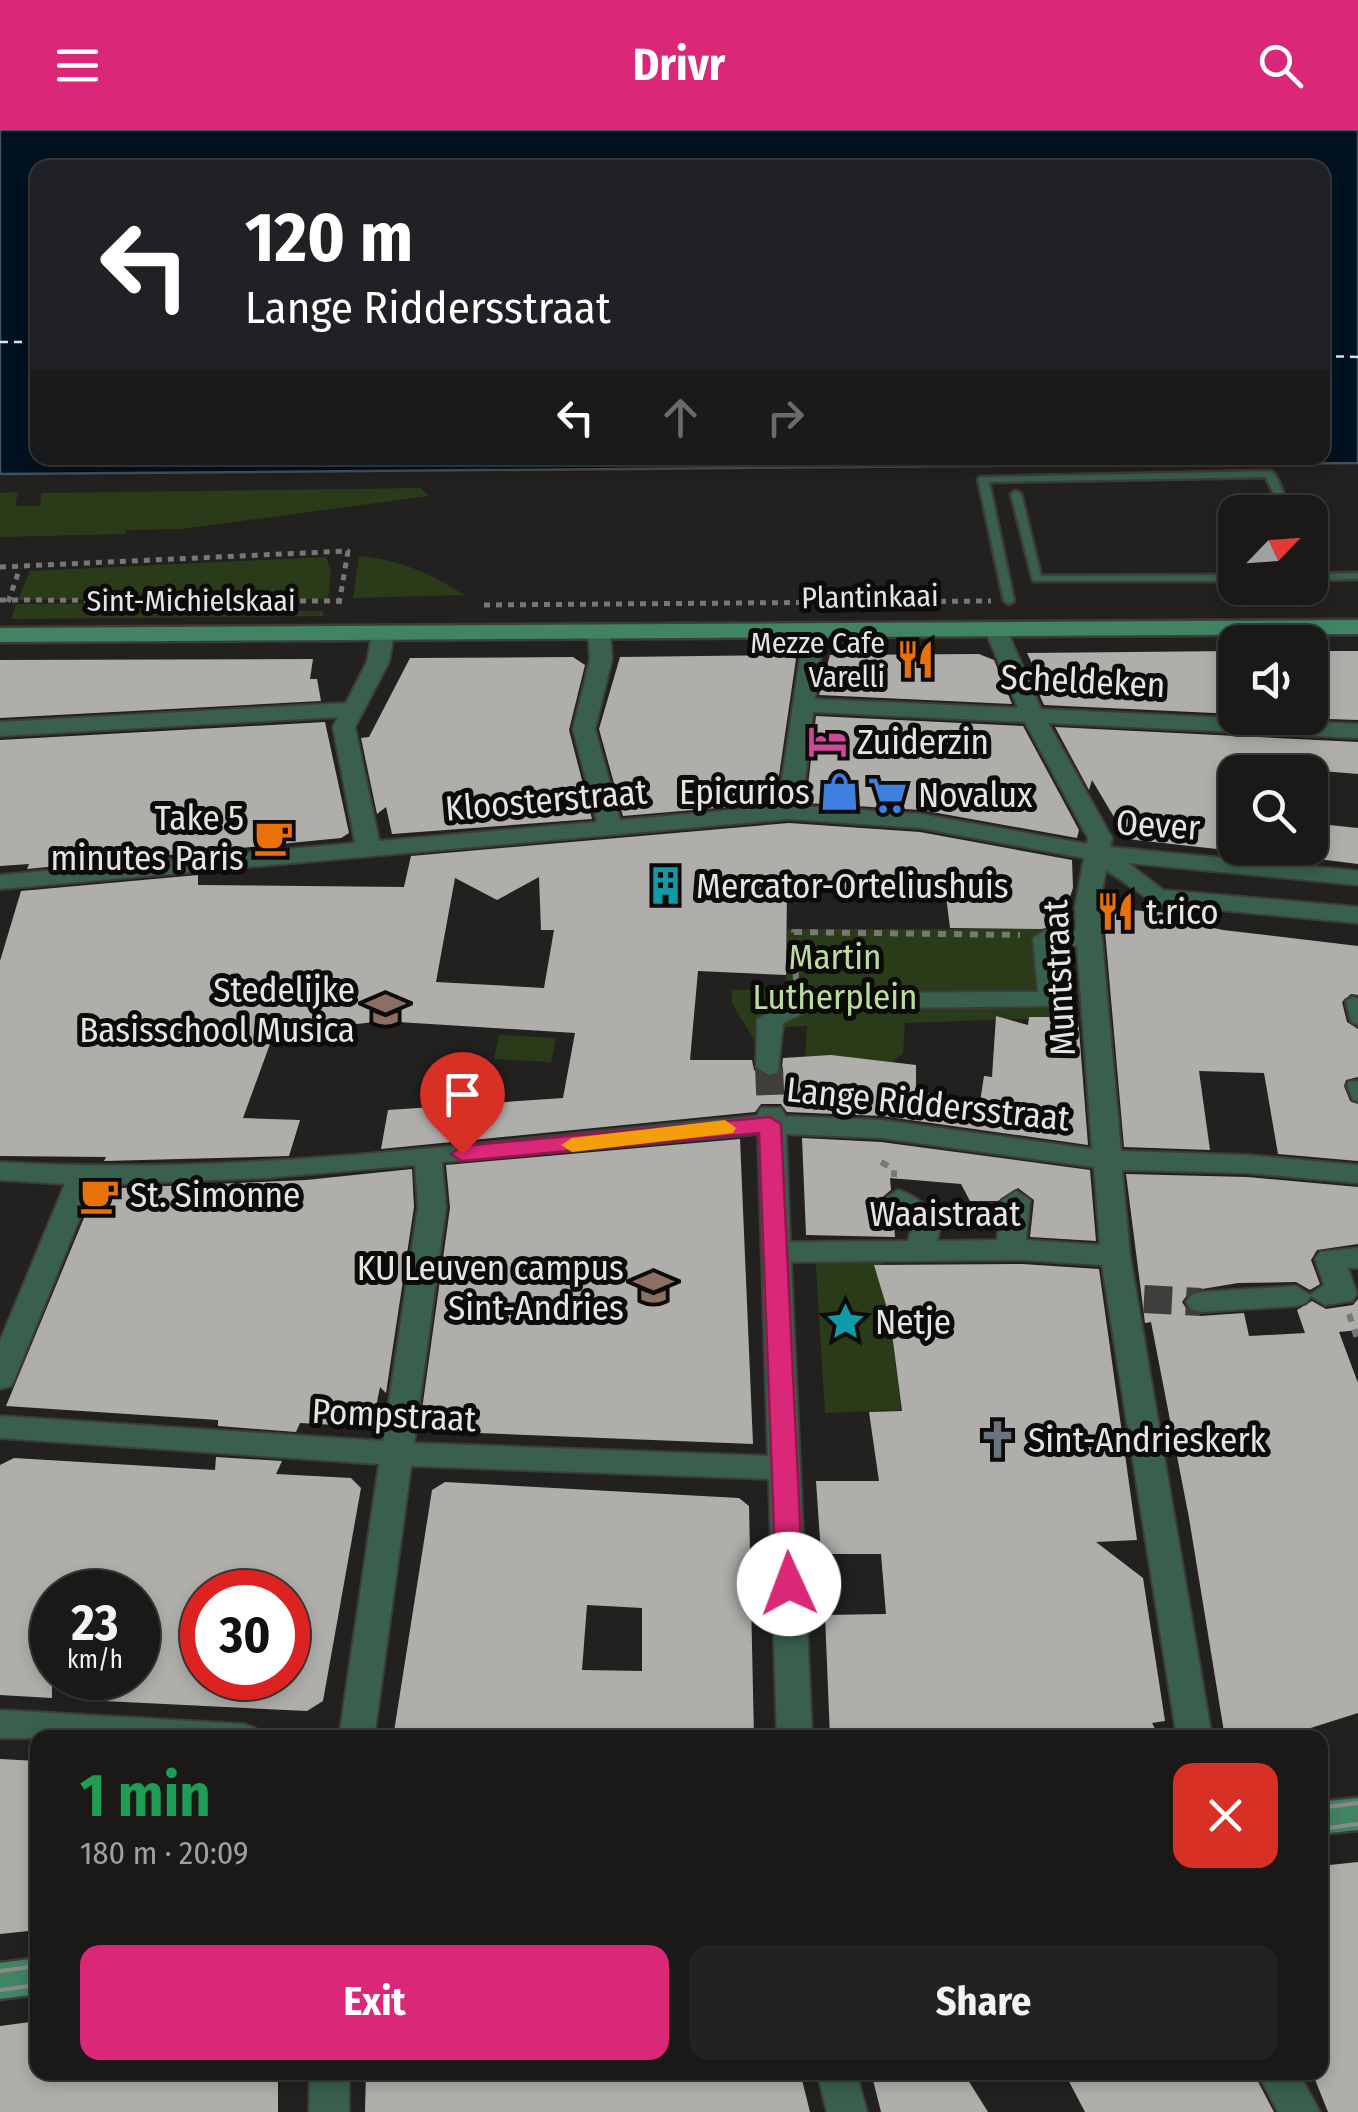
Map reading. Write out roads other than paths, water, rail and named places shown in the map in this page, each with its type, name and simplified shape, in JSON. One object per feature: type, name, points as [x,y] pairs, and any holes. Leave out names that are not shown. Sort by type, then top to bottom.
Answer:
[{"type":"street","name":"Sint-Michielskaai","points":[[2,623],[383,633]]},
{"type":"street","name":"Plantinkaai","points":[[383,633],[1358,627]]},
{"type":"street","points":[[995,628],[1032,713],[1100,838],[1098,852]]},
{"type":"street","points":[[789,812],[813,630]]},
{"type":"street","points":[[600,631],[601,659],[584,729],[610,829]]},
{"type":"street","points":[[370,852],[344,727],[378,662],[383,633]]},
{"type":"street","name":"Scheldeken","points":[[805,705],[1358,731]]},
{"type":"street","points":[[0,729],[352,709]]},
{"type":"street","name":"Kloosterstraat","points":[[0,882],[789,812],[920,821],[1098,852]]},
{"type":"street","name":"Oever","points":[[1098,852],[1358,878]]},
{"type":"street","name":"Oever","points":[[1098,852],[1156,898],[1358,915]]},
{"type":"street","name":"Muntstraat","points":[[1098,852],[1087,907],[1115,1256],[1133,1300],[1194,1730]]},
{"type":"street","points":[[1052,1000],[1046,938],[1090,938]]},
{"type":"street","points":[[769,1066],[770,1018],[807,1001],[1095,1001]]},
{"type":"street","points":[[770,1119],[795,1730]]},
{"type":"street","name":"Lange Riddersstraat","points":[[0,1172],[82,1176],[428,1156],[770,1119],[881,1129],[1108,1160],[1248,1164],[1358,1174]]},
{"type":"street","points":[[357,1730],[432,1207],[428,1156]]},
{"type":"street","points":[[0,1378],[82,1176]]},
{"type":"street","points":[[898,1199],[927,1224],[920,1252]]},
{"type":"street","points":[[1010,1250],[1016,1200]]},
{"type":"street","name":"Waaistraat","points":[[776,1252],[1010,1250],[1115,1256]]},
{"type":"street","points":[[1201,1302],[1342,1294],[1330,1259],[1358,1258]]},
{"type":"street","name":"Pompstraat","points":[[0,1428],[396,1454],[785,1468]]},
{"type":"street","points":[[0,1724],[104,1730]]},
{"type":"street","points":[[1328,1817],[1358,1814]]},
{"type":"street","points":[[0,1980],[30,1977]]},
{"type":"street","points":[[328,2112],[330,2080]]},
{"type":"street","points":[[838,2080],[847,2112]]},
{"type":"street","points":[[1281,2080],[1300,2112]]},
{"type":"lane","points":[[1009,601],[982,479],[1270,474],[1279,495]]},
{"type":"lane","points":[[1016,494],[1036,579],[1218,578]]},
{"type":"lane","points":[[1328,577],[1358,576]]},
{"type":"lane","points":[[1353,1001],[1358,1021]]},
{"type":"lane","points":[[1358,1085],[1354,1085],[1358,1097]]},
{"type":"water","points":[[0,130],[1358,130],[1358,463],[1330,463],[1330,160],[30,160],[30,465],[1111,465],[0,474]]},
{"type":"tunnel","points":[[769,1067],[771,1114]]},
{"type":"tunnel","points":[[1144,1299],[1201,1302]]},
{"type":"tram line","points":[[1328,1807],[1358,1803]]},
{"type":"tram line","points":[[1328,1828],[1358,1824]]},
{"type":"tram line","points":[[0,1971],[30,1967]]},
{"type":"tram line","points":[[0,1990],[30,1986]]},
{"type":"place","name":"Mezze Cafe Varelli","points":[[915,660]]},
{"type":"place","name":"Zuiderzin","points":[[827,742]]},
{"type":"place","name":"Epicurios","points":[[840,792]]},
{"type":"place","name":"Novalux","points":[[888,795]]},
{"type":"place","name":"Take 5 minutes Paris","points":[[274,838]]},
{"type":"place","name":"Mercator-Orteliushuis","points":[[666,886]]},
{"type":"place","name":"t.rico","points":[[1116,912]]},
{"type":"place","name":"Stedelijke Basisschool Musica","points":[[385,1010]]},
{"type":"place","name":"St. Simonne","points":[[100,1195]]},
{"type":"place","name":"KU Leuven campus Sint-Andries","points":[[654,1288]]},
{"type":"place","name":"Netje","points":[[845,1322]]},
{"type":"place","name":"Sint-Andrieskerk","points":[[998,1440]]},
{"type":"park label","name":"Martin Lutherplein","points":[[835,977]]}]
